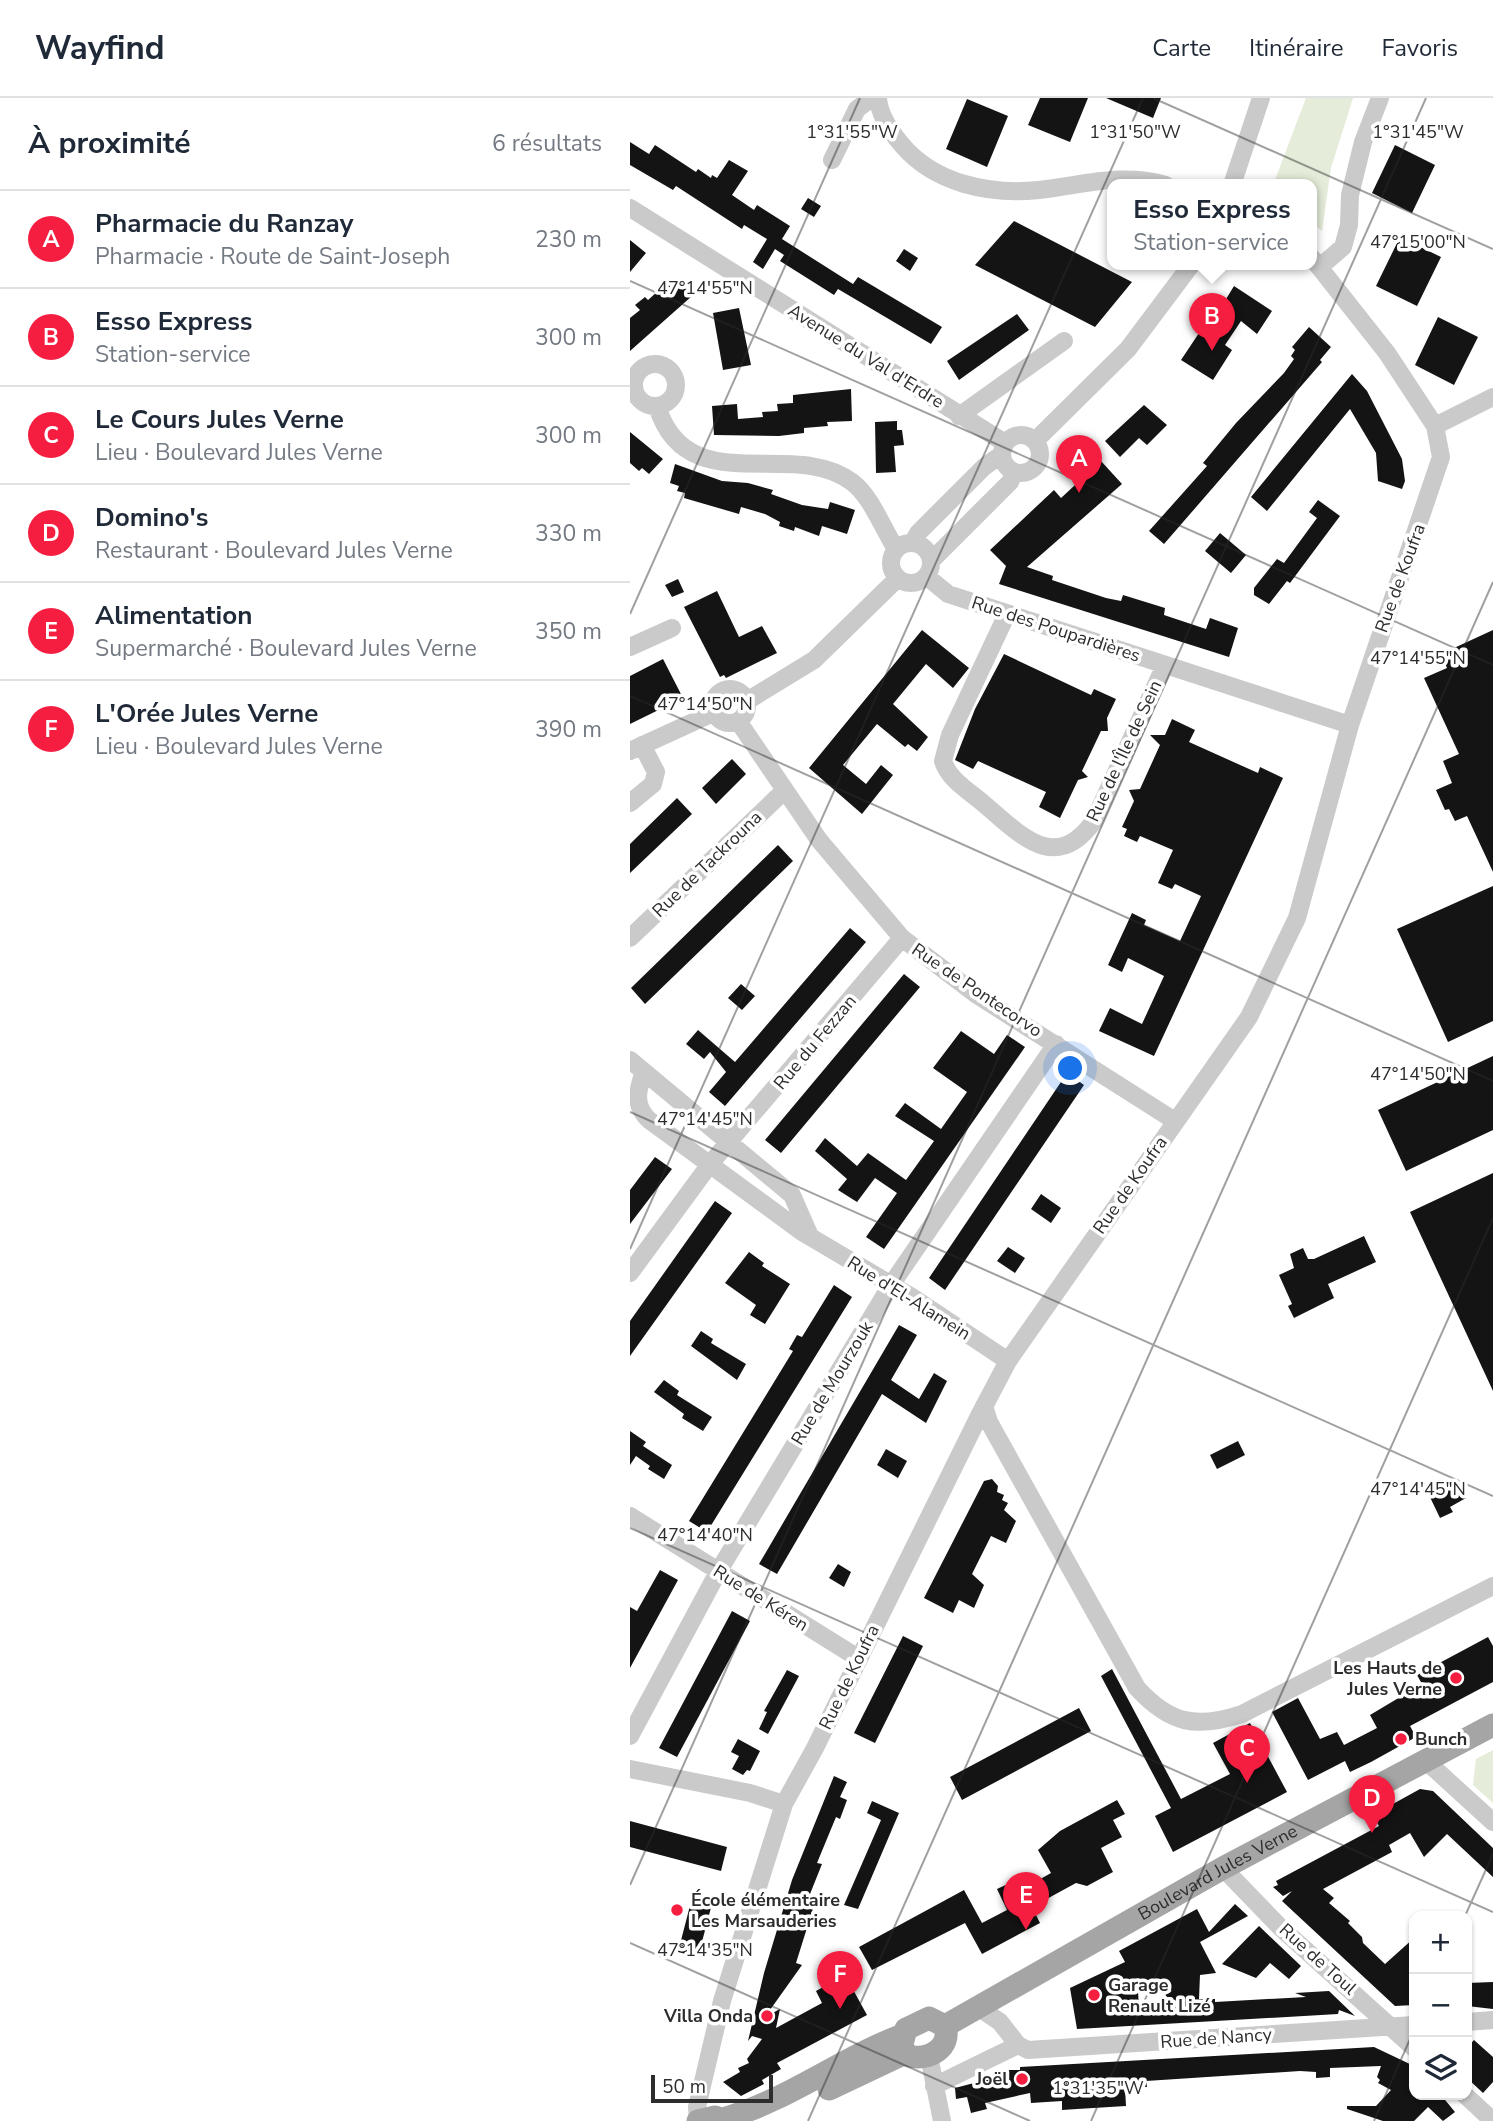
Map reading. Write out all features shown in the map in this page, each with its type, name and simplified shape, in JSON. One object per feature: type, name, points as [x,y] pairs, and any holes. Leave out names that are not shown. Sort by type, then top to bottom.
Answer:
[{"type":"main road","name":"Boulevard Jules Verne","points":[[945,2026],[1223,1868],[1493,1725]]},
{"type":"main road","points":[[698,2121],[709,2117],[724,2120],[776,2101],[875,2046],[904,2044],[918,2058],[929,2056],[941,2049],[946,2040],[945,2026],[936,2020],[922,2019],[910,2025],[904,2044],[768,2121]]},
{"type":"street","points":[[832,160],[857,108],[875,98],[884,118],[907,151],[943,176],[959,183],[988,189],[1038,190],[1103,179],[1132,179]]},
{"type":"street","points":[[1234,179],[1261,98]]},
{"type":"street","points":[[1317,262],[1343,247],[1349,225],[1350,195],[1363,142],[1380,98]]},
{"type":"street","name":"Avenue du Val d'Erdre","points":[[630,208],[959,416],[1004,449]]},
{"type":"street","name":"Rue de Koufra","points":[[698,2121],[697,2107],[722,2001],[784,1804],[1008,1361],[1249,1017],[1297,918],[1350,725],[1441,457],[1435,426],[1387,354],[1317,262]]},
{"type":"street","points":[[1035,441],[1128,349],[1187,270]]},
{"type":"street","name":"Avenue du Val d'Erdre","points":[[959,416],[1063,341]]},
{"type":"street","points":[[1435,426],[1493,397]]},
{"type":"street","points":[[657,406],[667,433],[682,447],[700,456],[720,461],[820,468],[845,477],[859,488],[896,549]]},
{"type":"street","points":[[1004,449],[1005,466],[1014,472],[1027,472],[1037,465],[1040,452],[1035,441],[1019,435],[1004,449],[965,486],[918,533],[913,542],[896,549],[891,559],[892,569],[898,578],[907,583],[929,569],[1010,482],[1014,472]]},
{"type":"street","points":[[913,542],[928,552],[929,569]]},
{"type":"street","name":"Rue des Poupardières","points":[[929,569],[948,594],[1350,725]]},
{"type":"street","points":[[747,701],[814,660],[898,578]]},
{"type":"street","name":"Rue de l'Île de Sein","points":[[1007,614],[950,735],[943,761],[953,778],[1024,838],[1043,847],[1066,846],[1077,840],[1094,821],[1165,665]]},
{"type":"street","points":[[630,647],[672,628]]},
{"type":"street","points":[[723,690],[737,690],[747,701],[746,712],[738,721],[726,722],[715,712],[714,701],[723,690]]},
{"type":"street","points":[[630,803],[653,783],[656,772],[636,748],[715,712]]},
{"type":"street","name":"Rue de Pontecorvo","points":[[738,721],[838,866],[902,939],[977,995],[1175,1121]]},
{"type":"street","name":"Rue de Tackrouna","points":[[630,938],[784,791]]},
{"type":"street","name":"Rue du Fezzan","points":[[727,1145],[902,939]]},
{"type":"street","name":"Rue de Mourzouk","points":[[630,1736],[718,1572],[891,1285],[1056,1044]]},
{"type":"street","points":[[630,1060],[727,1145],[792,1195],[803,1232]]},
{"type":"street","name":"Rue d'El-Alamein","points":[[643,1074],[638,1093],[641,1113],[803,1232],[1008,1361]]},
{"type":"street","points":[[630,1273],[727,1145]]},
{"type":"street","points":[[984,1406],[989,1422],[1138,1688],[1156,1709],[1174,1718],[1195,1723],[1218,1722],[1242,1714],[1493,1586]]},
{"type":"street","name":"Rue de Kéren","points":[[630,1516],[858,1658]]},
{"type":"street","points":[[1426,1760],[1493,1822]]},
{"type":"street","points":[[630,1769],[750,1793],[784,1804]]},
{"type":"street","name":"Rue de Toul","points":[[1223,1868],[1280,1927],[1409,2043]]},
{"type":"street","points":[[934,2086],[1018,2045],[1000,2022],[978,2007]]},
{"type":"street","points":[[1472,2022],[1493,2020]]},
{"type":"street","name":"Rue de Nancy","points":[[1018,2045],[1028,2050],[1409,2026]]},
{"type":"street","points":[[929,2056],[942,2121]]},
{"type":"street","points":[[1470,2100],[1493,2121]]},
{"type":"green space","points":[[1306,98],[1353,98],[1331,168],[1322,231],[1317,227],[1317,179],[1275,179]]},
{"type":"green space","points":[[1493,1750],[1493,1803],[1473,1785],[1476,1759]]},
{"type":"building","points":[[1040,98],[1088,98],[1070,142],[1028,125]]},
{"type":"building","points":[[1106,98],[1161,98],[1153,118]]},
{"type":"building","points":[[967,99],[1008,116],[987,167],[946,149]]},
{"type":"building","points":[[630,142],[649,154],[655,145],[696,172],[698,169],[711,178],[712,175],[717,178],[729,160],[748,171],[732,195],[754,210],[757,205],[790,226],[782,239],[853,284],[858,277],[942,327],[931,344],[838,289],[834,295],[780,261],[784,255],[775,249],[763,269],[753,262],[767,239],[744,225],[742,229],[676,186],[673,190],[630,165]]},
{"type":"building","points":[[1395,145],[1435,165],[1412,213],[1372,193]]},
{"type":"building","points":[[808,198],[821,206],[814,217],[801,209]]},
{"type":"building","points":[[1014,221],[1132,282],[1095,327],[975,265]]},
{"type":"building","points":[[1400,237],[1441,257],[1417,306],[1376,286]]},
{"type":"building","points":[[630,240],[646,253],[630,272]]},
{"type":"building","points":[[904,249],[918,258],[910,271],[896,261]]},
{"type":"building","points":[[679,281],[692,296],[630,351],[630,318],[640,310],[635,305],[645,297],[648,300],[668,282],[672,286]]},
{"type":"building","points":[[1234,286],[1272,311],[1257,334],[1241,321],[1225,345],[1232,350],[1213,380],[1181,360],[1201,330],[1210,336],[1225,312],[1220,309]]},
{"type":"building","points":[[739,308],[751,365],[723,370],[713,313]]},
{"type":"building","points":[[1017,314],[1029,330],[959,380],[947,361]]},
{"type":"building","points":[[1438,317],[1478,337],[1454,385],[1415,365]]},
{"type":"building","points":[[1309,327],[1331,347],[1320,360],[1322,362],[1164,544],[1149,531],[1207,466],[1203,463],[1236,423],[1284,373],[1294,359],[1291,356],[1295,350],[1292,347]]},
{"type":"building","points":[[1352,374],[1367,391],[1402,459],[1405,481],[1402,489],[1378,481],[1376,453],[1350,409],[1267,511],[1251,497]]},
{"type":"building","points":[[851,389],[852,421],[827,422],[828,426],[804,428],[804,433],[779,436],[714,435],[712,406],[737,404],[738,419],[763,417],[762,412],[778,411],[777,404],[793,403],[793,395]]},
{"type":"building","points":[[1144,405],[1167,425],[1147,445],[1139,438],[1120,457],[1105,441]]},
{"type":"building","points":[[897,421],[897,430],[902,430],[904,445],[894,446],[896,472],[876,473],[875,422]]},
{"type":"building","points":[[630,432],[663,459],[649,474],[642,468],[639,471],[630,463]]},
{"type":"building","points":[[1101,461],[1122,484],[1027,567],[1053,576],[1052,580],[1106,598],[1121,601],[1123,595],[1165,608],[1164,615],[1206,629],[1210,618],[1238,628],[1229,657],[999,584],[1006,566],[990,550],[1054,490],[1061,498]]},
{"type":"building","points":[[675,464],[722,481],[748,483],[773,490],[771,494],[802,505],[828,509],[830,502],[855,510],[847,534],[822,526],[819,536],[795,527],[794,531],[779,526],[780,522],[765,514],[741,507],[739,514],[684,498],[685,493],[677,491],[679,486],[670,483]]},
{"type":"building","points":[[1318,500],[1340,516],[1290,583],[1287,581],[1269,604],[1254,595],[1254,588],[1277,559],[1284,563],[1317,518],[1309,512]]},
{"type":"building","points":[[1220,533],[1246,555],[1231,573],[1205,551]]},
{"type":"building","points":[[678,579],[684,592],[672,597],[665,585]]},
{"type":"building","points":[[717,591],[739,637],[762,626],[777,653],[726,678],[724,675],[720,677],[684,607]]},
{"type":"building","points":[[922,630],[969,668],[953,688],[926,664],[893,704],[928,737],[917,751],[908,744],[905,747],[877,724],[843,765],[866,784],[881,765],[893,775],[862,814],[809,768]]},
{"type":"building","points":[[1493,630],[1493,872],[1467,816],[1455,821],[1449,809],[1445,810],[1436,790],[1452,783],[1443,761],[1459,754],[1424,678],[1447,668],[1441,654]]},
{"type":"building","points":[[1004,654],[1091,695],[1094,689],[1116,699],[1107,718],[1108,731],[1101,731],[1082,771],[1088,777],[1078,780],[1060,818],[1039,807],[1046,792],[978,761],[973,769],[955,760],[975,709]]},
{"type":"building","points":[[663,659],[683,698],[630,724],[630,676]]},
{"type":"building","points":[[1172,719],[1195,730],[1189,742],[1258,773],[1260,767],[1283,778],[1154,1056],[1099,1031],[1110,1008],[1142,1024],[1164,976],[1128,958],[1122,972],[1108,965],[1132,913],[1146,920],[1144,925],[1180,941],[1201,896],[1175,884],[1172,889],[1158,883],[1173,850],[1140,836],[1137,842],[1124,836],[1127,829],[1122,827],[1134,801],[1129,790],[1140,789],[1160,745],[1150,735],[1165,735]]},
{"type":"building","points":[[732,759],[746,774],[716,804],[702,788]]},
{"type":"building","points":[[677,798],[692,814],[630,873],[630,844]]},
{"type":"building","points":[[778,845],[793,861],[645,1004],[631,988]]},
{"type":"building","points":[[1493,886],[1493,1021],[1448,1042],[1397,929]]},
{"type":"building","points":[[850,928],[866,942],[725,1106],[709,1092],[726,1072],[710,1052],[704,1059],[686,1044],[698,1030],[735,1062]]},
{"type":"building","points":[[904,974],[920,987],[781,1153],[765,1140]]},
{"type":"building","points":[[741,984],[755,996],[742,1010],[728,998]]},
{"type":"building","points":[[961,1031],[994,1054],[1007,1035],[1025,1047],[884,1249],[866,1237],[897,1193],[875,1178],[857,1202],[838,1190],[847,1179],[815,1151],[825,1138],[857,1166],[868,1153],[906,1180],[934,1141],[895,1116],[905,1103],[941,1129],[967,1092],[933,1068]]},
{"type":"building","points":[[1493,1056],[1493,1130],[1406,1171],[1378,1110]]},
{"type":"building","points":[[1067,1073],[1084,1085],[945,1290],[929,1278]]},
{"type":"building","points":[[655,1157],[672,1169],[630,1224],[630,1190]]},
{"type":"building","points":[[1493,1173],[1493,1391],[1410,1212]]},
{"type":"building","points":[[1041,1194],[1061,1208],[1051,1223],[1031,1209]]},
{"type":"building","points":[[715,1201],[732,1213],[630,1356],[630,1321]]},
{"type":"building","points":[[1364,1236],[1376,1262],[1328,1284],[1334,1298],[1294,1318],[1288,1306],[1292,1304],[1279,1275],[1294,1268],[1290,1254],[1303,1248],[1308,1259],[1314,1259]]},
{"type":"building","points":[[1008,1247],[1025,1258],[1015,1273],[997,1261]]},
{"type":"building","points":[[749,1252],[764,1263],[762,1266],[790,1284],[765,1324],[750,1315],[756,1305],[725,1283]]},
{"type":"building","points":[[834,1285],[852,1297],[707,1532],[689,1521],[793,1351],[789,1349],[797,1335],[802,1337]]},
{"type":"building","points":[[899,1325],[917,1335],[891,1380],[919,1399],[934,1373],[947,1381],[926,1423],[882,1394],[777,1574],[759,1564]]},
{"type":"building","points":[[701,1331],[713,1339],[711,1343],[746,1364],[737,1380],[691,1346]]},
{"type":"building","points":[[664,1380],[679,1391],[677,1395],[712,1417],[703,1431],[682,1418],[684,1414],[654,1392]]},
{"type":"building","points":[[630,1431],[646,1442],[643,1446],[672,1465],[664,1479],[648,1469],[650,1466],[636,1456],[630,1465]]},
{"type":"building","points":[[1238,1441],[1245,1455],[1217,1469],[1210,1455]]},
{"type":"building","points":[[886,1449],[907,1461],[898,1478],[877,1465]]},
{"type":"building","points":[[992,1479],[998,1486],[997,1492],[1004,1495],[1002,1500],[1008,1503],[1004,1510],[1016,1521],[1006,1543],[991,1536],[972,1574],[984,1585],[974,1608],[959,1600],[953,1613],[924,1598],[984,1481]]},
{"type":"building","points":[[1457,1479],[1466,1498],[1450,1507],[1453,1512],[1440,1518],[1428,1493]]},
{"type":"building","points":[[838,1564],[851,1572],[844,1587],[829,1578]]},
{"type":"building","points":[[660,1570],[678,1580],[630,1668],[630,1607],[637,1611]]},
{"type":"building","points":[[732,1611],[750,1621],[677,1757],[659,1748]]},
{"type":"building","points":[[903,1636],[923,1646],[875,1743],[854,1733]]},
{"type":"building","points":[[1488,1637],[1493,1646],[1493,1682],[1410,1726],[1416,1737],[1371,1762],[1350,1772],[1345,1761],[1308,1780],[1272,1712],[1298,1698],[1320,1739],[1337,1732],[1344,1745],[1377,1728],[1370,1715],[1422,1684],[1417,1675]]},
{"type":"building","points":[[1112,1669],[1181,1799],[1230,1774],[1213,1743],[1250,1723],[1287,1792],[1173,1852],[1155,1816],[1171,1808],[1101,1676]]},
{"type":"building","points":[[787,1670],[799,1676],[768,1734],[759,1729],[767,1712],[764,1711]]},
{"type":"building","points":[[1079,1708],[1091,1731],[962,1800],[950,1777]]},
{"type":"building","points":[[738,1739],[760,1751],[750,1771],[747,1770],[743,1775],[732,1769],[739,1756],[731,1752]]},
{"type":"building","points":[[834,1776],[847,1782],[840,1797],[847,1800],[840,1819],[836,1817],[817,1863],[822,1864],[810,1894],[817,1896],[796,1963],[802,1965],[765,2017],[780,2009],[776,2028],[822,2003],[816,1991],[845,1975],[867,2015],[777,2063],[781,2069],[762,2080],[764,2084],[741,2096],[723,2082],[740,2072],[738,2068],[749,2063],[747,2059],[762,2039],[752,2036],[748,2041],[764,1973],[792,1880]]},
{"type":"building","points":[[1420,1789],[1433,1791],[1493,1848],[1493,1877],[1447,1834],[1424,1857],[1410,1833],[1389,1845],[1392,1852],[1323,1889],[1334,1898],[1329,1903],[1350,1921],[1348,1923],[1362,1937],[1363,1943],[1385,1964],[1409,1942],[1409,2005],[1395,2006],[1282,1901],[1292,1891],[1283,1896],[1273,1887],[1278,1885],[1276,1881],[1379,1826],[1373,1815]]},
{"type":"building","points":[[1117,1800],[1125,1814],[1113,1820],[1122,1837],[1101,1848],[1113,1872],[1087,1886],[1076,1883],[1032,1907],[1040,1923],[982,1954],[965,1923],[872,1970],[859,1947],[964,1890],[982,1923],[1007,1910],[997,1889],[1023,1877],[1028,1886],[1051,1873],[1038,1850],[1060,1831]]},
{"type":"building","points":[[872,1801],[899,1813],[858,1909],[844,1905],[881,1820],[867,1813]]},
{"type":"building","points":[[630,1821],[727,1847],[721,1871],[630,1847]]},
{"type":"building","points":[[693,1894],[713,1900],[698,1957],[678,1952]]},
{"type":"building","points":[[1235,1904],[1248,1916],[1200,1942],[1216,1973],[1200,1975],[1199,1999],[1215,1999],[1215,2002],[1306,1997],[1295,1993],[1329,1991],[1355,2016],[1339,2010],[1338,2014],[1077,2029],[1070,1988],[1125,1962],[1119,1951],[1197,1909],[1209,1932]],"holes":[[[1165,1985],[1167,2009],[1139,2012],[1138,1989]]]},
{"type":"building","points":[[1259,1926],[1301,1966],[1289,1979],[1270,1963],[1256,1978],[1222,1964]]},
{"type":"building","points":[[1493,1982],[1493,2009],[1472,2007],[1472,1983]]},
{"type":"building","points":[[1474,2040],[1493,2057],[1493,2082],[1483,2093],[1472,2083]]},
{"type":"building","points":[[1374,2047],[1409,2064],[1409,2100],[1445,2100],[1455,2112],[1443,2121],[1428,2107],[1414,2121],[1383,2121],[1347,2109],[1347,2106],[1376,2106],[1391,2090],[1378,2083],[1381,2066],[1330,2068],[1330,2077],[1316,2078],[1316,2072],[1300,2071],[1146,2081],[1147,2087],[1125,2088],[1126,2106],[1062,2110],[1062,2101],[1031,2103],[1030,2093],[985,2103],[987,2109],[971,2113],[967,2097],[956,2099],[955,2088],[1008,2074],[1008,2070],[1020,2070],[1020,2067]]},
{"type":"place","name":"Esso Express","points":[[1212,351]]},
{"type":"place","name":"Pharmacie du Ranzay","points":[[1079,493]]},
{"type":"place","name":"Les Hauts de Jules Verne","points":[[1456,1678]]},
{"type":"place","name":"Bunch","points":[[1401,1739]]},
{"type":"place","name":"Le Cours Jules Verne","points":[[1247,1783]]},
{"type":"place","name":"Domino's","points":[[1372,1833]]},
{"type":"place","name":"École élémentaire Les Marsauderies","points":[[677,1910]]},
{"type":"place","name":"Alimentation","points":[[1026,1930]]},
{"type":"place","name":"Garage Renault Lizé","points":[[1094,1995]]},
{"type":"place","name":"L'Orée Jules Verne","points":[[840,2009]]},
{"type":"place","name":"Villa Onda","points":[[767,2016]]},
{"type":"place","name":"Joël","points":[[1022,2079]]}]
